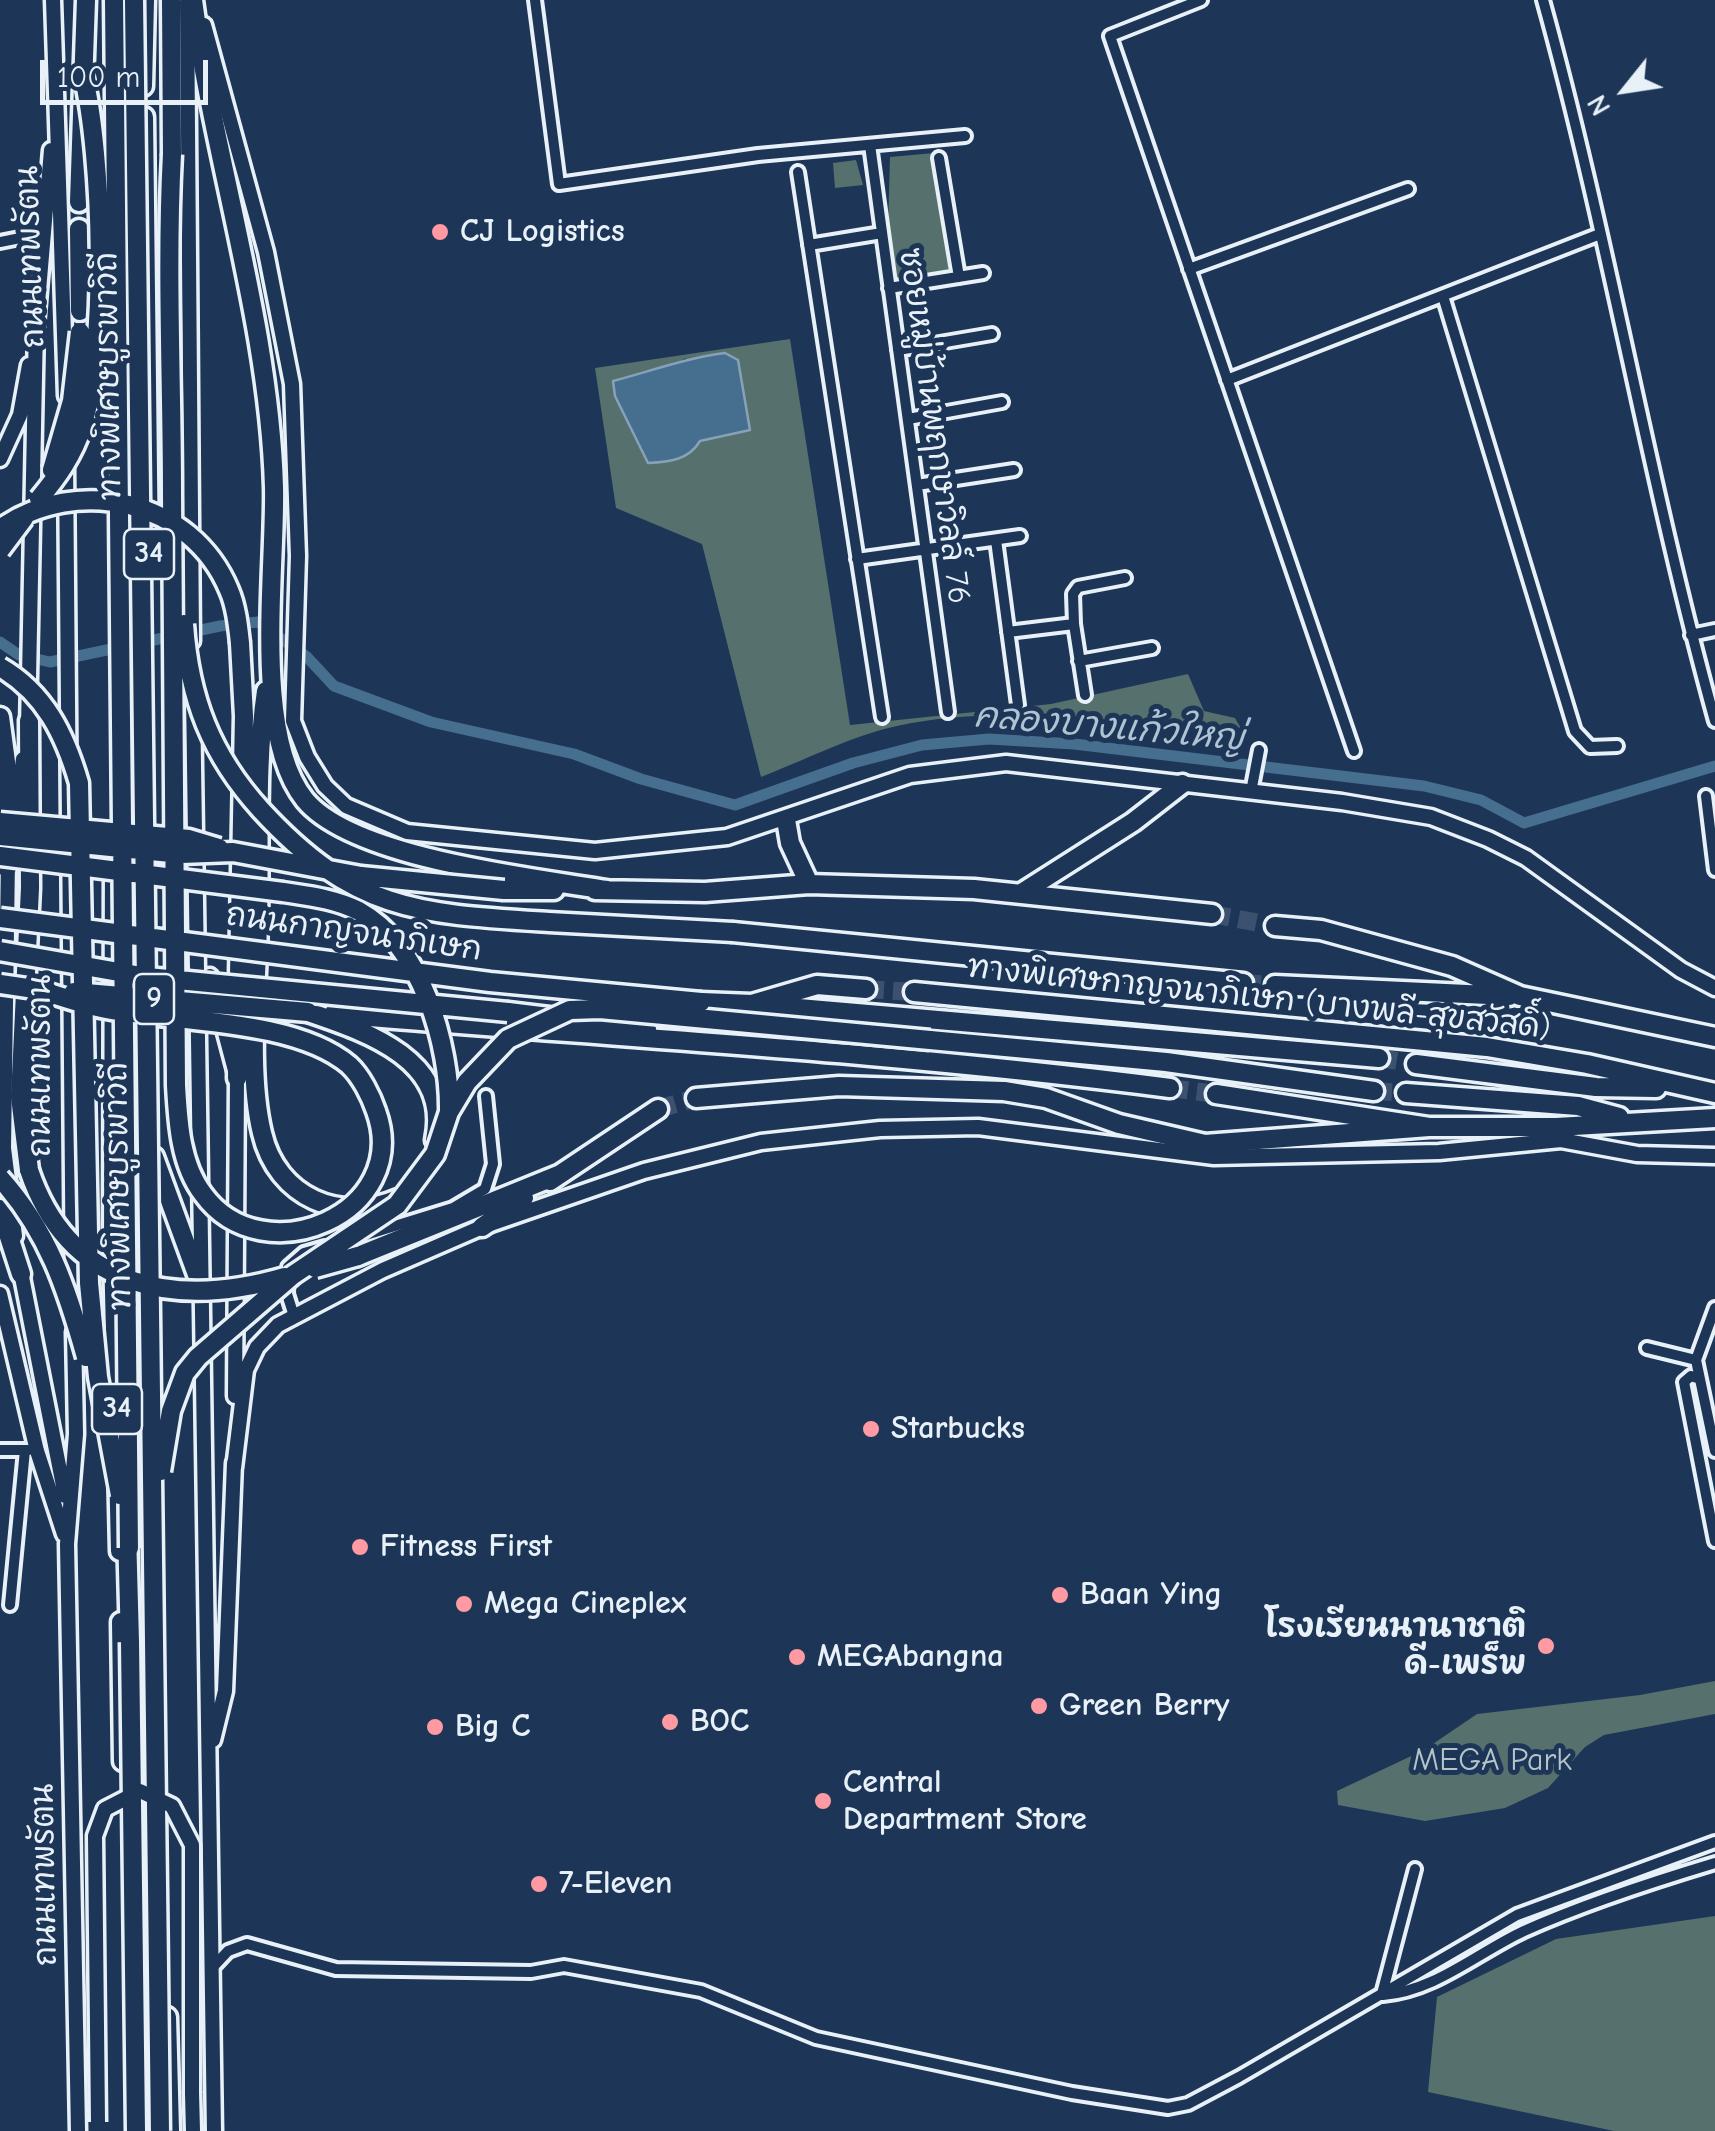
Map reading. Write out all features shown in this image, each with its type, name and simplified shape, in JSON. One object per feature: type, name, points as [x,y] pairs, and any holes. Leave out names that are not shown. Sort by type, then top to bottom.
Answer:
[{"type":"highway","points":[[80,202],[86,0]]},
{"type":"highway","name":"34","points":[[111,0],[116,640],[113,1248],[128,2131]]},
{"type":"highway","name":"ทางพิเศษบูรพาวิถี","points":[[111,0],[136,2131]]},
{"type":"highway","name":"ทางพิเศษบูรพาวิถี","points":[[134,0],[160,2131]]},
{"type":"highway","name":"34","points":[[145,0],[154,1157],[170,2131]]},
{"type":"highway","points":[[40,990],[102,1009],[140,1014],[160,1017],[179,1020],[218,1025],[275,1034],[316,1046],[350,1066],[371,1096],[382,1126],[381,1156],[373,1180],[356,1206],[304,1232],[242,1225],[202,1194],[178,1127],[176,1065],[176,1026],[176,1007],[175,987],[170,229],[171,0]]},
{"type":"highway","points":[[193,0],[207,98],[251,305],[274,485],[270,666],[262,729],[257,1063],[262,1135],[275,1164],[294,1189],[321,1205],[352,1212],[375,1209],[399,1198],[420,1176],[432,1154],[438,1123],[426,1077],[401,1051],[308,1012]]},
{"type":"highway","points":[[0,550],[72,452],[88,405],[95,359],[97,231],[83,74]]},
{"type":"highway","points":[[172,154],[180,228],[186,650],[200,718],[236,783],[310,858],[352,886],[413,909],[468,920],[733,932],[1243,983]]},
{"type":"highway","points":[[80,228],[80,310]]},
{"type":"highway","points":[[39,499],[65,432],[80,332]]},
{"type":"highway","points":[[66,436],[114,369]]},
{"type":"highway","points":[[0,529],[56,505],[92,498],[136,504],[168,519],[214,562],[230,590],[240,643],[244,716],[237,1078]]},
{"type":"highway","points":[[270,666],[285,765],[304,800],[335,823],[408,852],[607,890],[705,892],[809,884],[1023,892],[1212,914]]},
{"type":"highway","points":[[0,667],[48,709],[67,742],[80,782],[89,1282],[104,1414],[129,1548]]},
{"type":"highway","points":[[0,716],[6,762],[3,862],[283,892],[329,900],[361,912],[396,946],[431,1006],[447,1062],[450,1112]]},
{"type":"highway","points":[[28,721],[30,888],[20,1096],[29,1170],[40,1202],[61,1233],[82,1253],[127,1281],[190,1293],[224,1292],[358,1256],[558,1176]]},
{"type":"highway","points":[[1023,892],[1133,822],[1182,784]]},
{"type":"highway","points":[[786,820],[790,844],[809,884]]},
{"type":"highway","points":[[0,822],[189,839],[233,852]]},
{"type":"highway","name":"ถนนกาญจนาภิเษก","points":[[0,836],[181,854],[233,852],[360,876],[504,890],[607,890]]},
{"type":"highway","name":"ถนนกาญจนาภิเษก","points":[[0,918],[490,982],[752,1004]]},
{"type":"highway","name":"ทางพิเศษกาญจนาภิเษก (บางพลี-สุขสวัสดิ์)","points":[[1275,926],[1321,930],[1452,966],[1520,996],[1715,1038]]},
{"type":"highway","points":[[0,951],[147,977],[507,1020],[603,1020],[692,1038],[1170,1088]]},
{"type":"highway","name":"9","points":[[0,984],[308,1012],[507,1020]]},
{"type":"highway","points":[[752,1004],[817,985],[866,989]]},
{"type":"highway","points":[[1275,985],[1520,996]]},
{"type":"highway","name":"ทางพิเศษกาญจนาภิเษก (บางพลี-สุขสวัสดิ์)","points":[[914,992],[1486,1047],[1587,1064],[1715,1094]]},
{"type":"highway","points":[[752,1004],[1379,1058]]},
{"type":"highway","points":[[153,1546],[170,1411],[185,1373],[213,1342],[280,1286],[397,1205],[435,1154],[450,1112],[467,1082],[508,1040],[570,1010],[672,1014],[1054,1051],[1374,1091]]},
{"type":"highway","points":[[1416,1064],[1596,1087],[1691,1089]]},
{"type":"highway","points":[[696,1098],[838,1086],[1004,1091],[1046,1098],[1119,1124],[1205,1144],[1428,1127],[1715,1118]]},
{"type":"highway","points":[[1406,1093],[1578,1106],[1634,1121]]},
{"type":"highway","points":[[1216,1094],[1428,1127]]},
{"type":"highway","points":[[482,1227],[658,1109]]},
{"type":"highway","points":[[154,1157],[199,1280]]},
{"type":"highway","points":[[0,1178],[31,1212],[62,1274],[104,1414]]},
{"type":"highway","points":[[0,1208],[20,1274]]},
{"type":"main road","name":"ถนนเทพรัตน","points":[[53,0],[54,115],[62,191],[66,436],[65,702],[76,1434],[67,1544],[78,2131]]},
{"type":"main road","points":[[193,0],[266,252],[292,384],[298,556],[292,720],[325,786],[346,806],[373,821],[407,832],[595,852],[727,837],[910,776],[952,766],[1006,762],[1252,792],[1432,817],[1488,840],[1526,858],[1681,970],[1715,988]]},
{"type":"main road","name":"34","points":[[193,0],[192,657],[214,2131]]},
{"type":"main road","points":[[54,115],[36,326],[32,686],[3,862],[4,1148],[20,1274],[69,1516]]},
{"type":"main road","points":[[0,458],[20,414],[36,326]]},
{"type":"main road","points":[[199,934],[237,1078],[234,1468],[225,1691],[208,1760]]},
{"type":"main road","points":[[234,1468],[246,1370],[257,1347],[278,1325],[482,1227],[644,1171],[760,1142],[880,1129],[993,1128],[1214,1157],[1439,1152],[1561,1140],[1637,1154],[1715,1156]]},
{"type":"main road","points":[[0,1294],[31,1450],[67,1544]]},
{"type":"main road","points":[[98,2127],[95,1836],[105,1809],[140,1791],[172,1806],[192,1845],[193,2131]]},
{"type":"street","points":[[536,0],[558,184],[758,154],[965,136]]},
{"type":"street","points":[[1201,0],[1110,36],[1354,750]]},
{"type":"street","points":[[1543,0],[1575,115],[1691,635],[1715,721]]},
{"type":"street","name":"ซอยหมู่บ้านพฤกษาวิลล์ 76","points":[[870,146],[948,712]]},
{"type":"street","points":[[939,158],[959,277]]},
{"type":"street","points":[[798,172],[882,717]]},
{"type":"street","points":[[1189,270],[1408,189]]},
{"type":"street","points":[[0,242],[45,233]]},
{"type":"street","points":[[809,245],[882,233]]},
{"type":"street","points":[[1226,380],[1600,234]]},
{"type":"street","points":[[890,288],[983,273]]},
{"type":"street","points":[[1443,296],[1575,730],[1590,748],[1617,746]]},
{"type":"street","points":[[898,350],[992,334]]},
{"type":"street","points":[[908,419],[1002,402]]},
{"type":"street","points":[[917,485],[1014,470]]},
{"type":"street","points":[[857,559],[1020,536]]},
{"type":"street","points":[[996,540],[1018,705]]},
{"type":"street","points":[[1085,694],[1073,594],[1078,587],[1125,578]]},
{"type":"street","points":[[1008,632],[1074,624]]},
{"type":"street","points":[[1691,635],[1715,630]]},
{"type":"street","points":[[1079,661],[1152,648]]},
{"type":"street","points":[[1252,792],[1259,750]]},
{"type":"street","points":[[1706,796],[1715,870]]},
{"type":"street","points":[[294,1316],[286,1276],[294,1259],[438,1214],[486,1189],[493,1164],[486,1096]]},
{"type":"street","points":[[1715,1308],[1696,1360],[1715,1450]]},
{"type":"street","points":[[1647,1348],[1696,1360]]},
{"type":"street","points":[[1700,1379],[1691,1376],[1684,1382],[1715,1540]]},
{"type":"street","points":[[0,1450],[31,1450],[10,1606]]},
{"type":"street","points":[[2,1544],[16,1541]]},
{"type":"street","points":[[214,1967],[228,1951],[247,1944],[336,1969],[531,1972],[564,1966],[702,1991],[816,2038],[1072,2093],[1168,2108],[1208,2094],[1517,1916],[1715,1842]]},
{"type":"street","points":[[1382,1994],[1404,1993],[1525,1931],[1712,1865]]},
{"type":"street","points":[[1382,1994],[1416,1870]]},
{"type":"green space","points":[[934,153],[949,270],[896,280],[888,228],[890,157]]},
{"type":"green space","points":[[856,160],[863,185],[835,188],[833,163]]},
{"type":"green space","points":[[790,339],[850,725],[1051,704],[1188,674],[1204,711],[1235,718],[1247,739],[1028,716],[940,719],[863,736],[761,777],[702,544],[616,508],[595,368]],"holes":[[[686,358],[648,463],[615,397],[613,381],[673,366]]]},
{"type":"green space","name":"MEGA Park","points":[[1715,1681],[1715,1714],[1604,1735],[1585,1747],[1548,1788],[1505,1808],[1425,1821],[1338,1805],[1337,1791],[1424,1750],[1477,1714],[1640,1695]]},
{"type":"green space","points":[[1715,1916],[1715,2131],[1614,2131],[1428,2092],[1437,1997],[1556,1939]]},
{"type":"water","points":[[725,353],[738,360],[750,430],[700,441],[678,459],[648,463],[615,396],[613,381]]},
{"type":"waterway","name":"คลองบางแก้วใหญ่","points":[[0,642],[19,655],[50,662],[220,626],[258,622],[307,657],[334,686],[431,722],[574,754],[641,779],[735,805],[853,763],[922,745],[989,739],[1074,744],[1424,786],[1481,800],[1524,823],[1715,766]]},
{"type":"tunnel","points":[[1212,914],[1275,926]]},
{"type":"tunnel","points":[[1243,983],[1275,985]]},
{"type":"tunnel","points":[[866,989],[914,992]]},
{"type":"tunnel","points":[[1379,1058],[1416,1064]]},
{"type":"tunnel","points":[[1170,1088],[1216,1094]]},
{"type":"tunnel","points":[[1374,1091],[1406,1093]]},
{"type":"tunnel","points":[[658,1109],[696,1098]]},
{"type":"place","name":"CJ Logistics","points":[[440,232]]},
{"type":"place","name":"Starbucks","points":[[871,1429]]},
{"type":"place","name":"Fitness First","points":[[360,1547]]},
{"type":"place","name":"Baan Ying","points":[[1060,1595]]},
{"type":"place","name":"Mega Cineplex","points":[[464,1604]]},
{"type":"place","name":"โรงเรียนนานาชาติ ดี-เพร็พ","points":[[1546,1646]]},
{"type":"place","name":"MEGAbangna","points":[[797,1657]]},
{"type":"place","name":"Green Berry","points":[[1039,1706]]},
{"type":"place","name":"BOC","points":[[670,1722]]},
{"type":"place","name":"Big C","points":[[435,1727]]},
{"type":"place","name":"Central Department Store","points":[[823,1801]]},
{"type":"place","name":"7-Eleven","points":[[539,1884]]}]
